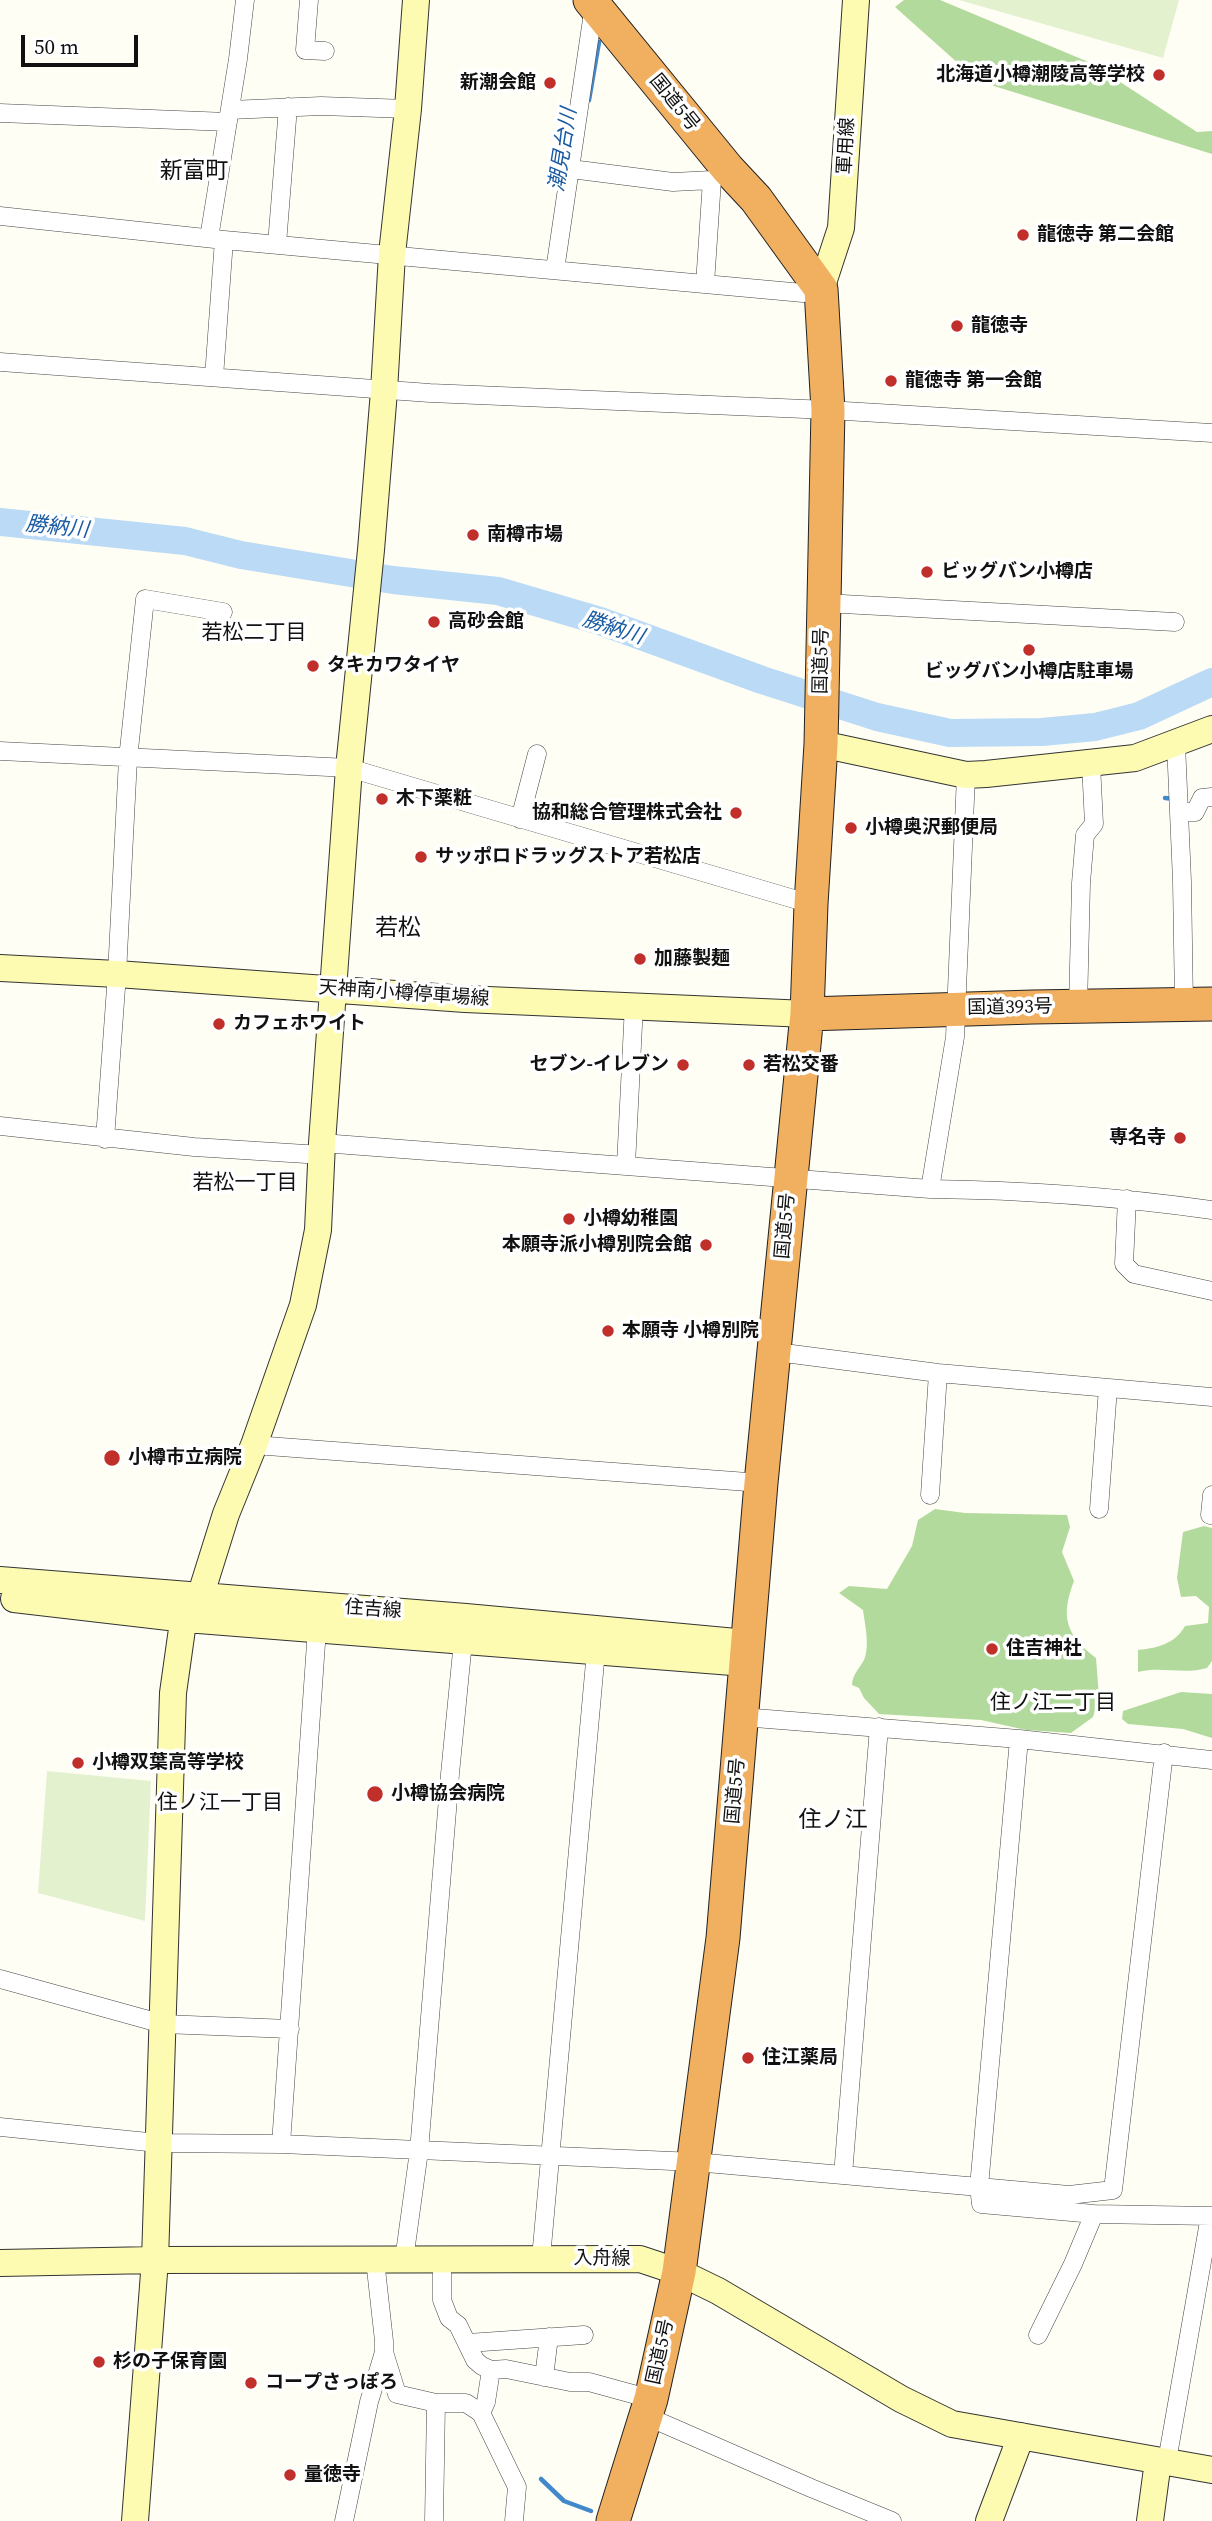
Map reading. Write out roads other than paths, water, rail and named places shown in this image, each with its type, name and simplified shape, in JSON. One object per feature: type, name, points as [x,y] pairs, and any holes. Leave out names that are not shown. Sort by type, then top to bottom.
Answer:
[{"type":"highway","name":"国道5号","points":[[594,2],[720,175],[756,199],[821,289],[828,410],[821,744],[807,1014],[761,1483],[723,1938],[679,2272],[648,2408],[613,2521]]},
{"type":"highway","name":"国道393号","points":[[807,1014],[1198,1004]]},
{"type":"street","points":[[214,377],[217,239],[229,116],[245,0]]},
{"type":"street","points":[[309,0],[305,50],[325,51]]},
{"type":"street","points":[[135,2521],[155,2260],[173,1693],[181,1629],[193,1608],[303,1305],[318,1230],[349,768],[371,550],[392,254],[408,109],[416,0]]},
{"type":"street","name":"軍用線","points":[[821,289],[841,228],[856,0]]},
{"type":"street","points":[[555,270],[576,170],[594,2]]},
{"type":"street","points":[[277,244],[288,107]]},
{"type":"street","points":[[0,113],[229,116],[288,107],[408,109]]},
{"type":"street","points":[[576,170],[673,182],[720,175],[705,284]]},
{"type":"street","points":[[0,216],[217,239],[803,293],[821,289]]},
{"type":"street","points":[[0,362],[384,391],[828,410],[1212,433]]},
{"type":"street","points":[[105,1139],[128,759],[145,598],[223,612]]},
{"type":"street","points":[[824,603],[1175,622]]},
{"type":"street","points":[[821,744],[967,775],[1135,758],[1212,729]]},
{"type":"street","points":[[1176,744],[1179,811],[1198,1004]]},
{"type":"street","points":[[0,751],[349,768],[811,904]]},
{"type":"street","points":[[520,819],[537,754]]},
{"type":"street","points":[[1078,1007],[1085,835],[1094,824],[1091,764]]},
{"type":"street","points":[[930,1189],[955,1037],[967,775]]},
{"type":"street","points":[[1179,811],[1195,812],[1202,798],[1212,797]]},
{"type":"street","name":"天神南小樽停車場線","points":[[0,968],[465,999],[807,1014]]},
{"type":"street","points":[[626,1165],[634,1005]]},
{"type":"street","points":[[0,1126],[105,1139],[626,1165],[930,1189],[984,1189],[1127,1199],[1212,1210]]},
{"type":"street","points":[[1127,1199],[1124,1264],[1134,1274],[1212,1291]]},
{"type":"street","points":[[774,1353],[938,1373],[1212,1398]]},
{"type":"street","points":[[930,1495],[938,1373]]},
{"type":"street","points":[[1099,1509],[1108,1388]]},
{"type":"street","points":[[254,1445],[761,1483]]},
{"type":"street","points":[[1210,1515],[1212,1495]]},
{"type":"street","name":"住吉線","points":[[0,1580],[317,1629],[465,1629],[596,1651],[746,1653]]},
{"type":"street","name":"住吉線","points":[[0,1597],[193,1608],[746,1653]]},
{"type":"street","points":[[281,2144],[317,1629]]},
{"type":"street","points":[[404,2260],[419,2151],[450,1774],[465,1629]]},
{"type":"street","points":[[541,2258],[548,2157],[596,1651]]},
{"type":"street","points":[[742,1717],[1019,1739],[1212,1760]]},
{"type":"street","points":[[843,2175],[879,1727]]},
{"type":"street","points":[[1019,1739],[979,2187],[981,2204],[1094,2214],[1211,2216],[1150,2521]]},
{"type":"street","points":[[0,2127],[158,2143],[281,2144],[695,2162],[1069,2195],[1113,2190],[1164,1753]]},
{"type":"street","points":[[0,1979],[163,2024],[290,2029]]},
{"type":"street","points":[[1038,2335],[1094,2214]]},
{"type":"street","points":[[442,2259],[442,2300],[449,2319],[458,2325],[475,2360],[491,2370],[506,2369],[570,2382],[589,2382],[811,2488],[892,2521]]},
{"type":"street","name":"入舟線","points":[[0,2263],[640,2259],[679,2272],[718,2291],[901,2399],[952,2424],[1212,2470]]},
{"type":"street","points":[[344,2521],[369,2402],[384,2352],[375,2260]]},
{"type":"street","points":[[468,2343],[584,2335]]},
{"type":"street","points":[[544,2377],[549,2337]]},
{"type":"street","points":[[384,2352],[397,2394],[436,2403],[466,2403],[481,2413],[517,2487],[514,2521]]},
{"type":"street","points":[[481,2413],[486,2402],[491,2370]]},
{"type":"street","points":[[435,2521],[436,2403]]},
{"type":"street","points":[[989,2521],[1021,2436]]},
{"type":"waterway","name":"潮見台川","points":[[589,100],[599,42]]},
{"type":"waterway","name":"勝納川","points":[[0,522],[185,541],[241,555],[393,580],[498,591],[600,621],[762,680],[877,717],[950,733],[1042,732],[1095,727],[1139,716],[1212,682]]},
{"type":"waterway","points":[[1165,798],[1175,799]]},
{"type":"waterway","points":[[541,2479],[564,2501],[591,2511]]},
{"type":"place","name":"北海道小樽潮陵高等学校","points":[[1159,75]]},
{"type":"place","name":"新潮会館","points":[[550,83]]},
{"type":"place","name":"龍徳寺 第二会館","points":[[1023,235]]},
{"type":"place","name":"龍徳寺","points":[[957,326]]},
{"type":"place","name":"龍徳寺 第一会館","points":[[891,381]]},
{"type":"place","name":"南樽市場","points":[[473,535]]},
{"type":"place","name":"ビッグバン小樽店","points":[[927,572]]},
{"type":"place","name":"高砂会館","points":[[434,622]]},
{"type":"place","name":"ビッグバン小樽店駐車場","points":[[1029,650]]},
{"type":"place","name":"タキカワタイヤ","points":[[313,666]]},
{"type":"place","name":"木下薬粧","points":[[382,799]]},
{"type":"place","name":"協和総合管理株式会社","points":[[736,813]]},
{"type":"place","name":"小樽奥沢郵便局","points":[[851,828]]},
{"type":"place","name":"サッポロドラッグストア若松店","points":[[421,857]]},
{"type":"place","name":"加藤製麺","points":[[640,959]]},
{"type":"place","name":"カフェホワイト","points":[[219,1024]]},
{"type":"place","name":"セブン-イレブン","points":[[683,1065]]},
{"type":"place","name":"若松交番","points":[[749,1065]]},
{"type":"place","name":"専名寺","points":[[1180,1138]]},
{"type":"place","name":"小樽幼稚園","points":[[569,1219]]},
{"type":"place","name":"本願寺派小樽別院会館","points":[[706,1245]]},
{"type":"place","name":"本願寺 小樽別院","points":[[608,1331]]},
{"type":"place","name":"小樽市立病院","points":[[112,1458]]},
{"type":"place","name":"住吉神社","points":[[992,1649]]},
{"type":"place","name":"小樽双葉高等学校","points":[[78,1763]]},
{"type":"place","name":"小樽協会病院","points":[[375,1794]]},
{"type":"place","name":"住江薬局","points":[[748,2058]]},
{"type":"place","name":"杉の子保育園","points":[[99,2362]]},
{"type":"place","name":"コープさっぽろ","points":[[251,2383]]},
{"type":"place","name":"量徳寺","points":[[290,2475]]},
{"type":"district","name":"新富町","points":[[194,172]]},
{"type":"district","name":"若松二丁目","points":[[254,634]]},
{"type":"district","name":"若松","points":[[398,929]]},
{"type":"district","name":"若松一丁目","points":[[245,1184]]},
{"type":"district","name":"住ノ江二丁目","points":[[1053,1704]]},
{"type":"district","name":"住ノ江一丁目","points":[[220,1804]]},
{"type":"district","name":"住ノ江","points":[[833,1821]]}]
